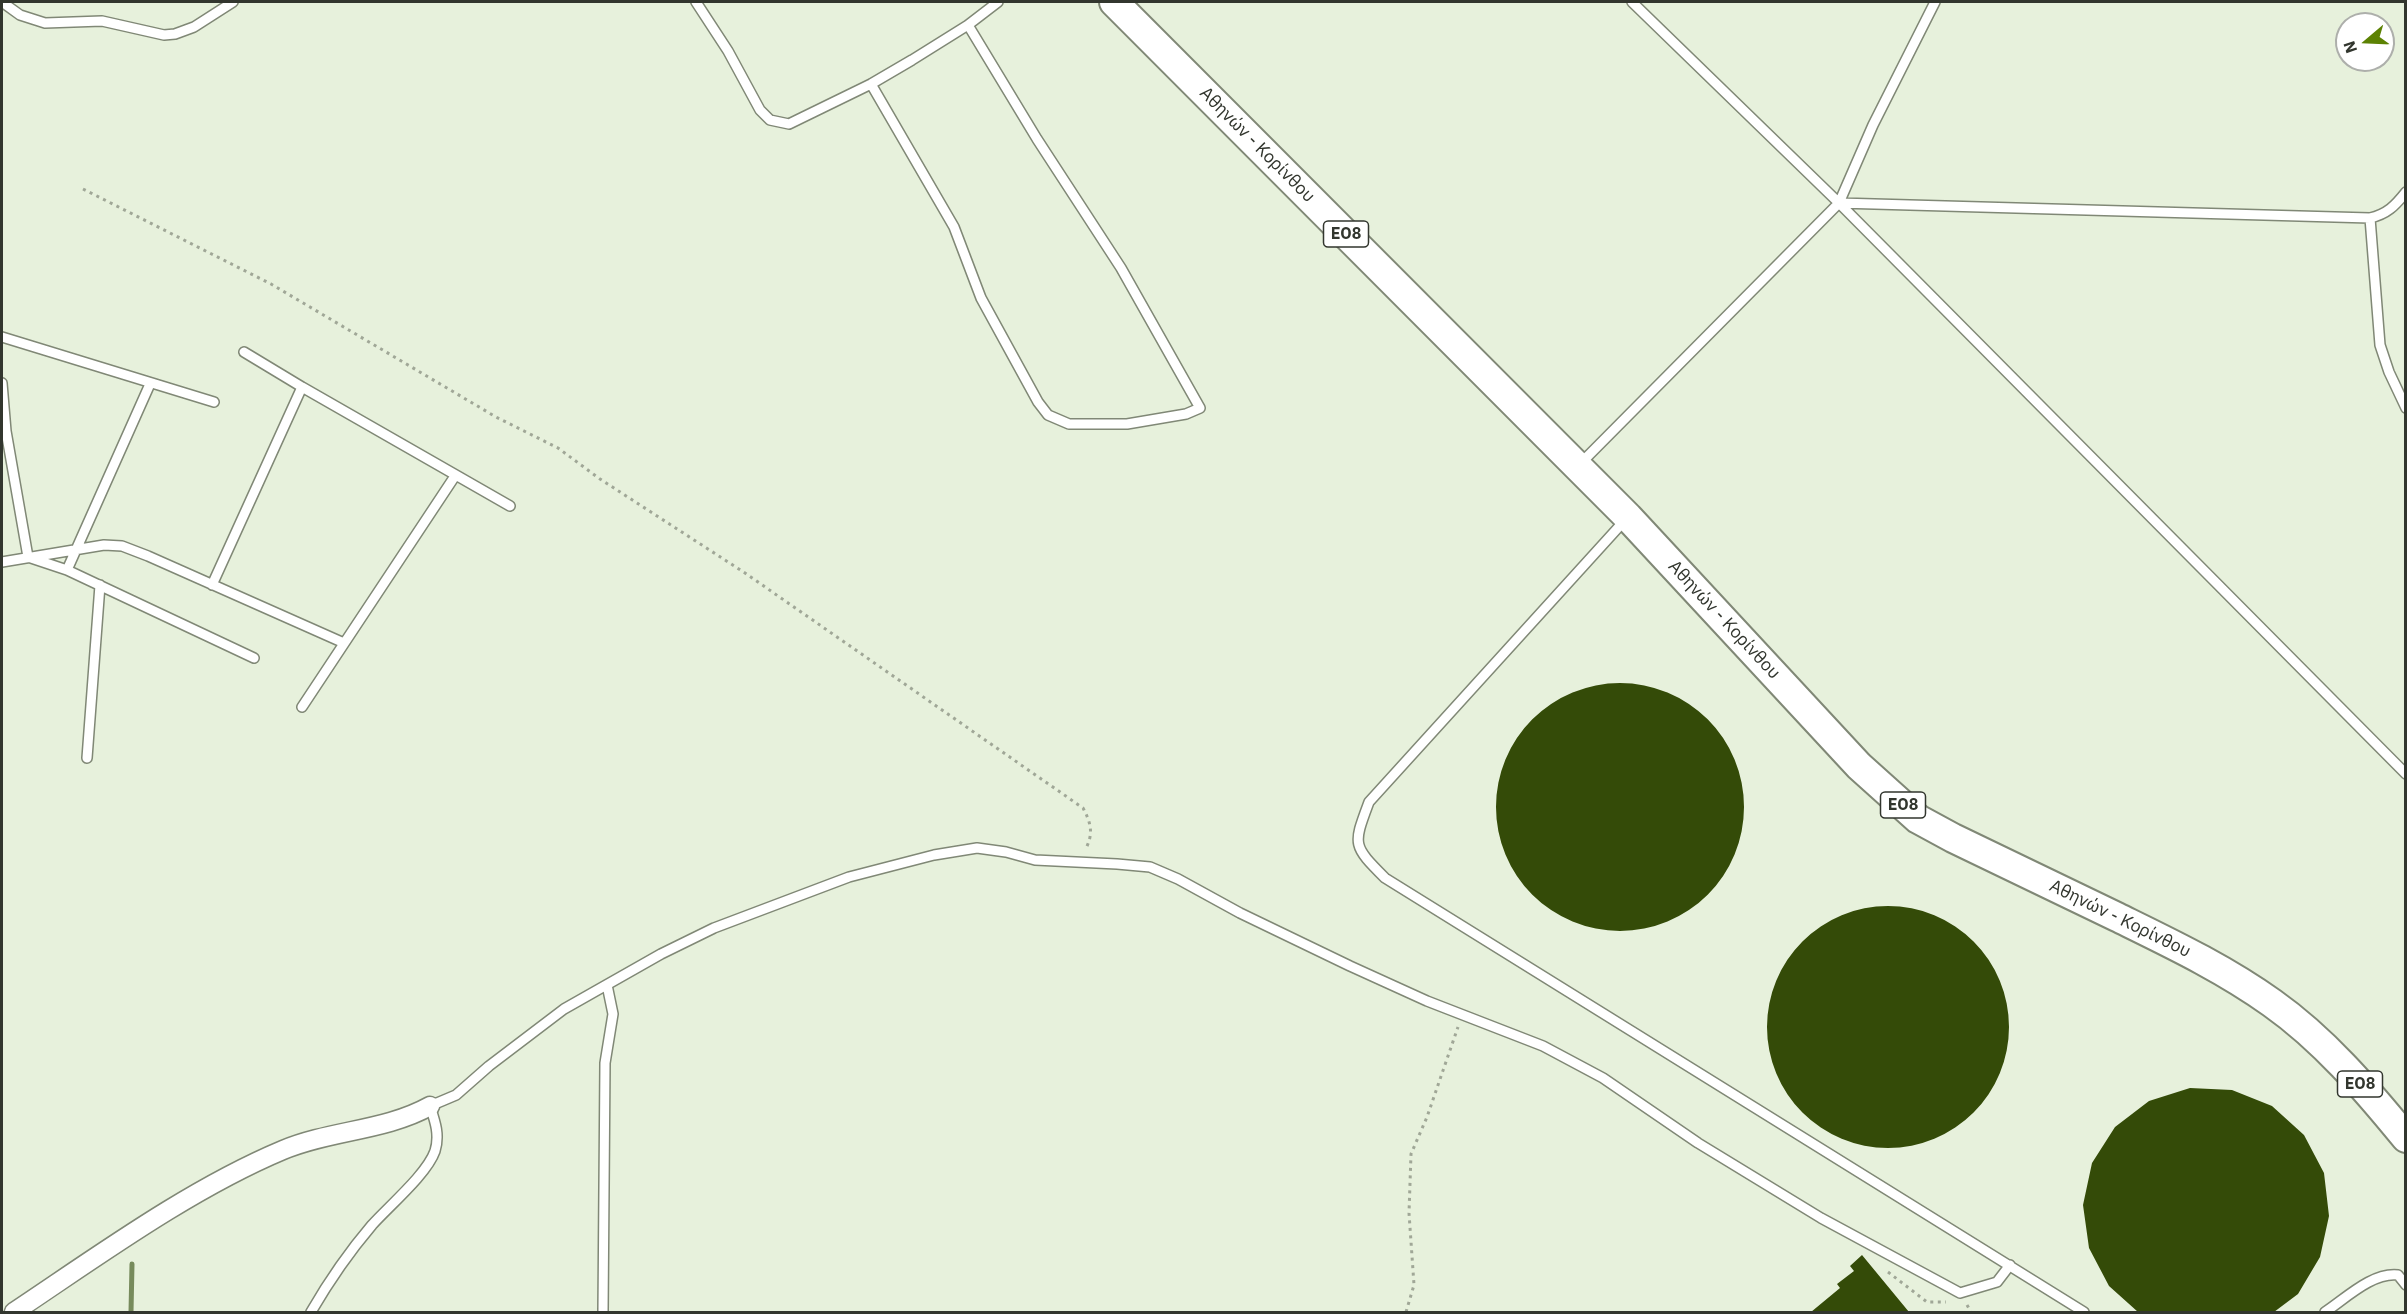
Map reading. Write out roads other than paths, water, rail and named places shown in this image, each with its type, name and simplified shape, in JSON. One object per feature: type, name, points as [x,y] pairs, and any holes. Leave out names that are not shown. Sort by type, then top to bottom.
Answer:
[{"type":"main road","name":"Αθηνών - Κορίνθου","points":[[1114,2],[1578,466],[1859,766],[1918,819],[2190,952],[2232,976],[2273,1003],[2310,1034],[2378,1104],[2406,1138]]},
{"type":"street","points":[[14,1312],[142,1227],[262,1160],[305,1142],[392,1123],[430,1106]]},
{"type":"lane","points":[[2,2],[20,15],[45,22],[102,21],[164,34],[175,34],[194,27],[232,2]]},
{"type":"lane","points":[[696,2],[728,51],[760,110],[770,120],[789,124],[871,84],[968,25],[998,2]]},
{"type":"lane","points":[[1632,2],[1839,203],[2406,774]]},
{"type":"lane","points":[[1578,466],[1839,203],[1873,125],[1935,2]]},
{"type":"lane","points":[[871,84],[954,227],[981,298],[1038,402],[1048,415],[1069,424],[1127,424],[1186,414],[1200,408],[1121,268],[1037,139],[968,25]]},
{"type":"lane","points":[[1839,203],[2370,219],[2383,215],[2394,207],[2406,192]]},
{"type":"lane","points":[[2370,219],[2380,345],[2389,372],[2406,408]]},
{"type":"lane","points":[[2,337],[214,402]]},
{"type":"lane","points":[[244,352],[510,506]]},
{"type":"lane","points":[[2,383],[6,431],[28,557]]},
{"type":"lane","points":[[67,570],[150,384]]},
{"type":"lane","points":[[212,585],[302,387]]},
{"type":"lane","points":[[302,707],[455,476]]},
{"type":"lane","points":[[1628,517],[1369,802],[1359,828],[1357,844],[1366,859],[1385,878],[2084,1312]]},
{"type":"lane","points":[[2,562],[104,545],[122,546],[344,643]]},
{"type":"lane","points":[[28,557],[67,570],[254,658]]},
{"type":"lane","points":[[87,758],[100,585]]},
{"type":"lane","points":[[311,1312],[346,1257],[372,1225],[420,1174],[434,1152],[438,1129],[430,1106],[456,1095],[525,1037],[564,1009],[714,928],[849,877],[900,862],[977,848],[1006,852],[1035,860],[1150,867],[1350,966],[1462,1015],[1543,1047],[1603,1078],[1698,1143],[1811,1213],[1960,1293],[1997,1282],[2010,1265]]},
{"type":"lane","points":[[603,1312],[605,1063],[613,1014],[607,985]]},
{"type":"lane","points":[[2325,1312],[2368,1283],[2387,1274],[2398,1275],[2406,1285]]},
{"type":"waterway","points":[[131,1312],[132,1264]]}]
